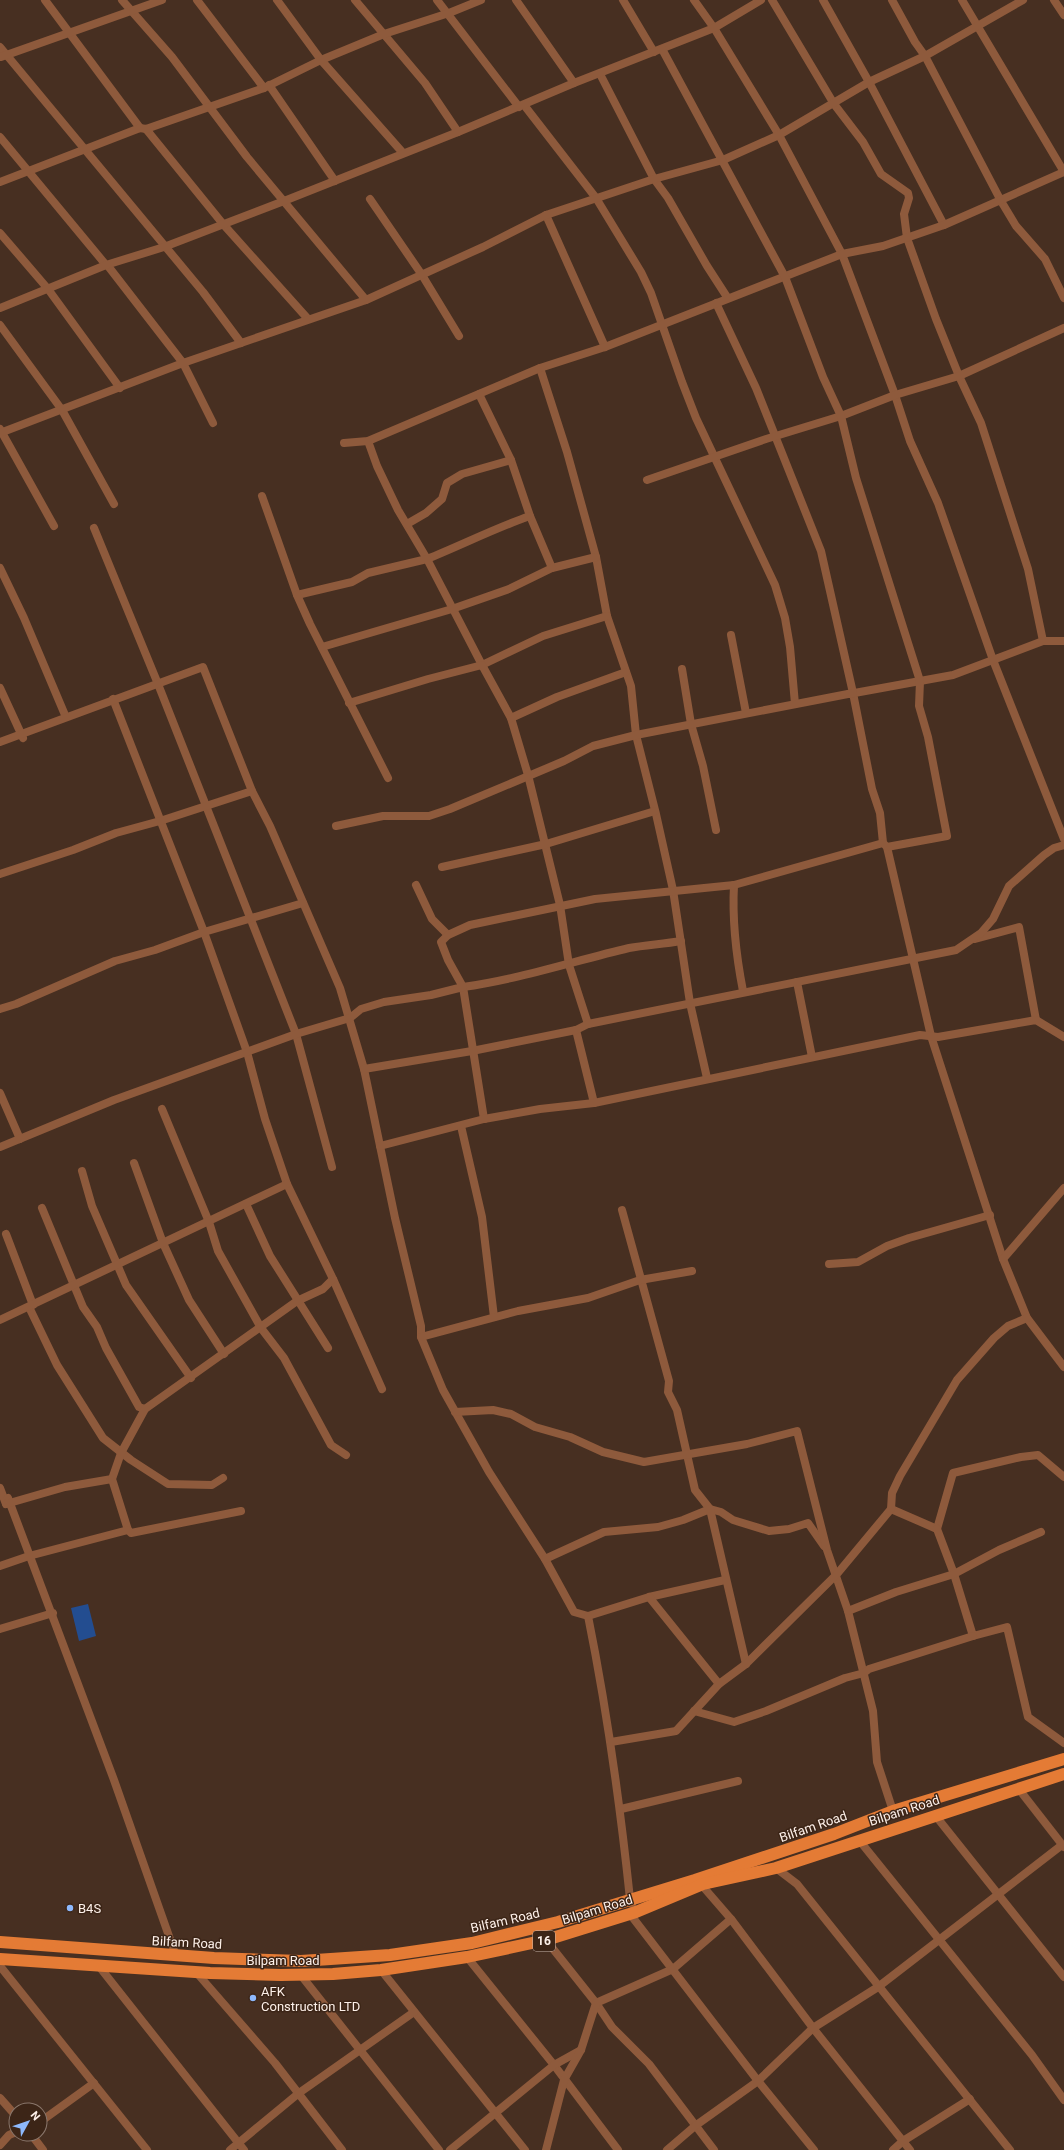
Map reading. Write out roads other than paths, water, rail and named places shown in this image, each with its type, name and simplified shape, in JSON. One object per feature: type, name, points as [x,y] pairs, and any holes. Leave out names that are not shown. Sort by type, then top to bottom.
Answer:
[{"type":"main road","name":"Bilfam Road","points":[[0,1942],[176,1956],[318,1961],[390,1955],[472,1943],[508,1936],[630,1899],[699,1882],[834,1834],[893,1811],[1064,1759]]},
{"type":"main road","name":"Bilpam Road","points":[[0,1959],[196,1972],[300,1974],[381,1970],[467,1957],[546,1940],[633,1913],[699,1882],[776,1868],[1064,1774]]},
{"type":"street","points":[[45,0],[69,34],[143,128],[223,224],[308,319]]},
{"type":"street","points":[[122,0],[172,57],[209,108],[284,202],[366,300]]},
{"type":"street","points":[[3,56],[162,0]]},
{"type":"street","points":[[197,0],[266,87],[335,181]]},
{"type":"street","points":[[277,0],[321,60],[403,153]]},
{"type":"street","points":[[355,0],[425,83],[458,132]]},
{"type":"street","points":[[437,0],[449,13],[521,106],[596,198],[641,272],[662,323],[682,382],[714,458],[775,585],[786,618],[795,704]]},
{"type":"street","points":[[516,0],[574,83]]},
{"type":"street","points":[[623,0],[654,52]]},
{"type":"street","points":[[694,0],[714,28],[779,135],[842,254],[895,395],[910,442],[948,530],[992,660],[1064,839]]},
{"type":"street","points":[[0,308],[107,266],[164,247],[284,202],[458,132],[574,83],[714,28],[761,0]]},
{"type":"street","points":[[772,0],[834,104],[863,142],[881,174],[908,192],[904,214],[907,238],[936,319],[959,376],[984,430],[1028,569],[1043,641]]},
{"type":"street","points":[[822,0],[869,82],[944,225]]},
{"type":"street","points":[[892,0],[915,42],[925,56],[1001,201],[1016,226],[1045,259],[1064,298]]},
{"type":"street","points":[[344,442],[368,441],[540,368],[605,347],[728,297],[785,277],[842,254],[883,246],[944,225],[1064,172],[962,0]]},
{"type":"street","points":[[54,526],[1,432],[183,363],[366,300],[483,247],[546,215],[654,179],[723,160],[779,135],[869,82],[925,56],[1023,0]]},
{"type":"street","points":[[1054,0],[1064,15]]},
{"type":"street","points":[[0,182],[84,148],[209,108],[266,87],[321,60],[384,34],[449,13],[476,1]]},
{"type":"street","points":[[0,47],[3,56],[84,148],[164,247],[203,292],[241,343]]},
{"type":"street","points":[[484,1119],[463,987],[448,960],[441,942],[448,935],[470,924],[560,905],[673,890],[734,885],[885,845],[947,836],[928,737],[919,706],[920,682],[856,478],[841,416],[823,377],[785,277],[662,49]]},
{"type":"street","points":[[600,74],[654,179],[668,198],[707,266],[728,297]]},
{"type":"street","points":[[0,137],[107,266],[183,363],[213,423]]},
{"type":"street","points":[[370,200],[422,274],[459,336]]},
{"type":"street","points":[[546,215],[605,347]]},
{"type":"street","points":[[0,233],[48,289],[120,388]]},
{"type":"street","points":[[716,303],[756,388],[820,551],[853,693],[872,788],[880,814],[885,845],[914,959],[931,1036],[990,1215],[1002,1259],[1027,1318],[1064,1367]]},
{"type":"street","points":[[0,325],[62,410],[114,504]]},
{"type":"street","points":[[647,480],[775,436],[841,416],[895,395],[959,376],[1064,328]]},
{"type":"street","points":[[540,368],[567,452],[596,557],[607,616],[631,686],[636,735],[673,890],[690,1003],[707,1078]]},
{"type":"street","points":[[479,394],[511,460],[530,516],[552,568]]},
{"type":"street","points":[[368,441],[377,466],[398,510],[408,524],[482,666],[511,718],[546,844],[560,905],[569,965],[588,1024]]},
{"type":"street","points":[[408,524],[426,513],[442,499],[447,483],[462,474],[511,460]]},
{"type":"street","points":[[262,496],[297,594],[349,702],[388,778]]},
{"type":"street","points":[[297,594],[352,582],[368,573],[427,559],[453,549],[481,534],[530,516]]},
{"type":"street","points":[[94,528],[158,684],[296,1034],[332,1167]]},
{"type":"street","points":[[322,647],[452,609],[510,589],[552,568],[596,557]]},
{"type":"street","points":[[0,568],[24,618],[65,715]]},
{"type":"street","points":[[349,702],[428,679],[482,666],[543,636],[607,616]]},
{"type":"street","points":[[731,635],[746,713]]},
{"type":"street","points":[[336,826],[382,816],[429,816],[450,809],[564,761],[593,746],[636,735],[953,675],[1043,641],[1064,641]]},
{"type":"street","points":[[0,742],[112,699],[203,667],[252,791],[270,826],[303,902],[340,988],[350,1018],[364,1069],[395,1218],[421,1326],[420,1337],[442,1390],[489,1472],[545,1559],[574,1612],[588,1616],[649,1597],[725,1580]]},
{"type":"street","points":[[682,669],[691,724],[703,766],[716,830]]},
{"type":"street","points":[[511,718],[557,697],[626,672]]},
{"type":"street","points":[[0,688],[23,738]]},
{"type":"street","points":[[636,735],[853,693]]},
{"type":"street","points":[[112,699],[204,932],[247,1052],[265,1119],[287,1184],[333,1279],[382,1389]]},
{"type":"street","points":[[0,874],[73,850],[116,833],[160,821],[252,791]]},
{"type":"street","points":[[442,867],[546,844],[655,811]]},
{"type":"street","points":[[364,1069],[472,1051],[576,1030],[588,1024],[956,950],[980,933],[993,919],[1009,886],[1049,852],[1064,845]]},
{"type":"street","points":[[416,885],[432,919],[448,935]]},
{"type":"street","points":[[734,885],[732,915],[743,991]]},
{"type":"street","points":[[0,1008],[16,1004],[115,961],[155,950],[204,932],[303,902]]},
{"type":"street","points":[[969,940],[1019,928],[1036,1020]]},
{"type":"street","points":[[0,1148],[114,1100],[296,1034],[350,1018],[361,1009],[384,1002],[431,995],[463,987],[494,982],[569,965],[631,948],[681,941]]},
{"type":"street","points":[[798,982],[812,1057]]},
{"type":"street","points":[[380,1146],[484,1119],[540,1109],[594,1103],[707,1078],[920,1035],[938,1037],[1036,1020],[1064,1037]]},
{"type":"street","points":[[576,1030],[594,1103]]},
{"type":"street","points":[[0,1093],[20,1139]]},
{"type":"street","points":[[162,1109],[209,1222],[218,1251],[261,1328],[284,1358],[331,1445],[346,1455]]},
{"type":"street","points":[[461,1126],[482,1217],[494,1317]]},
{"type":"street","points":[[134,1163],[163,1243],[189,1300],[224,1354]]},
{"type":"street","points":[[82,1171],[92,1206],[126,1285],[190,1378]]},
{"type":"street","points":[[0,1320],[287,1184]]},
{"type":"street","points":[[1002,1259],[1064,1188]]},
{"type":"street","points":[[246,1204],[270,1256],[297,1302],[328,1348]]},
{"type":"street","points":[[42,1208],[73,1286],[83,1307],[98,1327],[106,1348],[139,1407],[145,1409]]},
{"type":"street","points":[[622,1210],[669,1381],[668,1392],[677,1410],[696,1490],[710,1509],[725,1580],[746,1664]]},
{"type":"street","points":[[829,1264],[858,1262],[887,1246],[909,1238],[990,1215]]},
{"type":"street","points":[[6,1234],[31,1306],[57,1365],[103,1438],[121,1453],[168,1484],[212,1485],[223,1478]]},
{"type":"street","points":[[420,1337],[494,1317],[588,1298],[640,1280],[692,1271]]},
{"type":"street","points":[[241,1511],[131,1533],[128,1530],[112,1479],[121,1453],[145,1409],[297,1302],[323,1289],[333,1279]]},
{"type":"street","points":[[611,1742],[676,1731],[719,1684],[746,1664],[836,1574],[891,1509],[892,1493],[900,1476],[957,1380],[994,1338],[1008,1326],[1027,1318]]},
{"type":"street","points":[[455,1412],[493,1410],[511,1414],[535,1427],[570,1438],[603,1452],[644,1462],[747,1444],[797,1431],[827,1550],[848,1611],[864,1673],[873,1711],[877,1762],[893,1811]]},
{"type":"street","points":[[973,1636],[954,1574],[936,1529],[952,1473],[1021,1457],[1038,1455],[1064,1477]]},
{"type":"street","points":[[3,1495],[112,1479]]},
{"type":"street","points":[[3,1495],[29,1556]]},
{"type":"street","points":[[3,1495],[114,1780],[176,1956]]},
{"type":"street","points":[[545,1559],[604,1532],[658,1526],[683,1520],[710,1509],[721,1512],[734,1520],[769,1531],[789,1529],[808,1523],[827,1550]]},
{"type":"street","points":[[891,1509],[936,1529]]},
{"type":"street","points":[[0,1566],[29,1556],[128,1530]]},
{"type":"street","points":[[848,1611],[896,1592],[954,1574],[999,1550],[1040,1532]]},
{"type":"street","points":[[649,1597],[719,1684]]},
{"type":"street","points":[[0,1628],[53,1613]]},
{"type":"street","points":[[588,1616],[611,1742],[621,1809],[630,1899],[633,1913],[758,2081],[814,2150]]},
{"type":"street","points":[[694,1711],[734,1722],[766,1711],[845,1678],[864,1673],[869,1669],[1006,1627],[1028,1717],[1064,1743]]},
{"type":"street","points":[[621,1809],[738,1781]]},
{"type":"street","points":[[667,2150],[695,2126],[758,2081],[813,2028],[878,1986],[1063,1846],[1018,1788]]},
{"type":"street","points":[[935,1815],[1064,1977]]},
{"type":"street","points":[[859,1840],[1032,2055],[1064,2100]]},
{"type":"street","points":[[776,1868],[797,1884],[1010,2150]]},
{"type":"street","points":[[699,1882],[731,1919],[813,2028],[910,2150]]},
{"type":"street","points":[[546,2150],[564,2080],[581,2050],[596,2003],[673,1968],[731,1919]]},
{"type":"street","points":[[546,1940],[596,2003],[612,2027],[649,2064],[714,2150]]},
{"type":"street","points":[[467,1957],[554,2065],[618,2150]]},
{"type":"street","points":[[98,1965],[244,2150]]},
{"type":"street","points":[[0,1966],[147,2150]]},
{"type":"street","points":[[381,1970],[525,2150]]},
{"type":"street","points":[[196,1972],[299,2093],[342,2150]]},
{"type":"street","points":[[300,1974],[361,2049],[439,2150]]},
{"type":"street","points":[[230,2150],[299,2093],[414,2012]]},
{"type":"street","points":[[450,2150],[494,2112],[554,2065],[581,2050]]},
{"type":"street","points":[[48,2116],[94,2083]]},
{"type":"street","points":[[0,2098],[8,2107]]},
{"type":"street","points":[[894,2150],[903,2141],[970,2099]]},
{"type":"street","points":[[0,2145],[8,2136]]},
{"type":"water","points":[[88,1604],[96,1636],[79,1641],[71,1608]]},
{"type":"place","name":"B4S","points":[[70,1908]]},
{"type":"place","name":"AFK Construction LTD","points":[[253,1998]]}]
